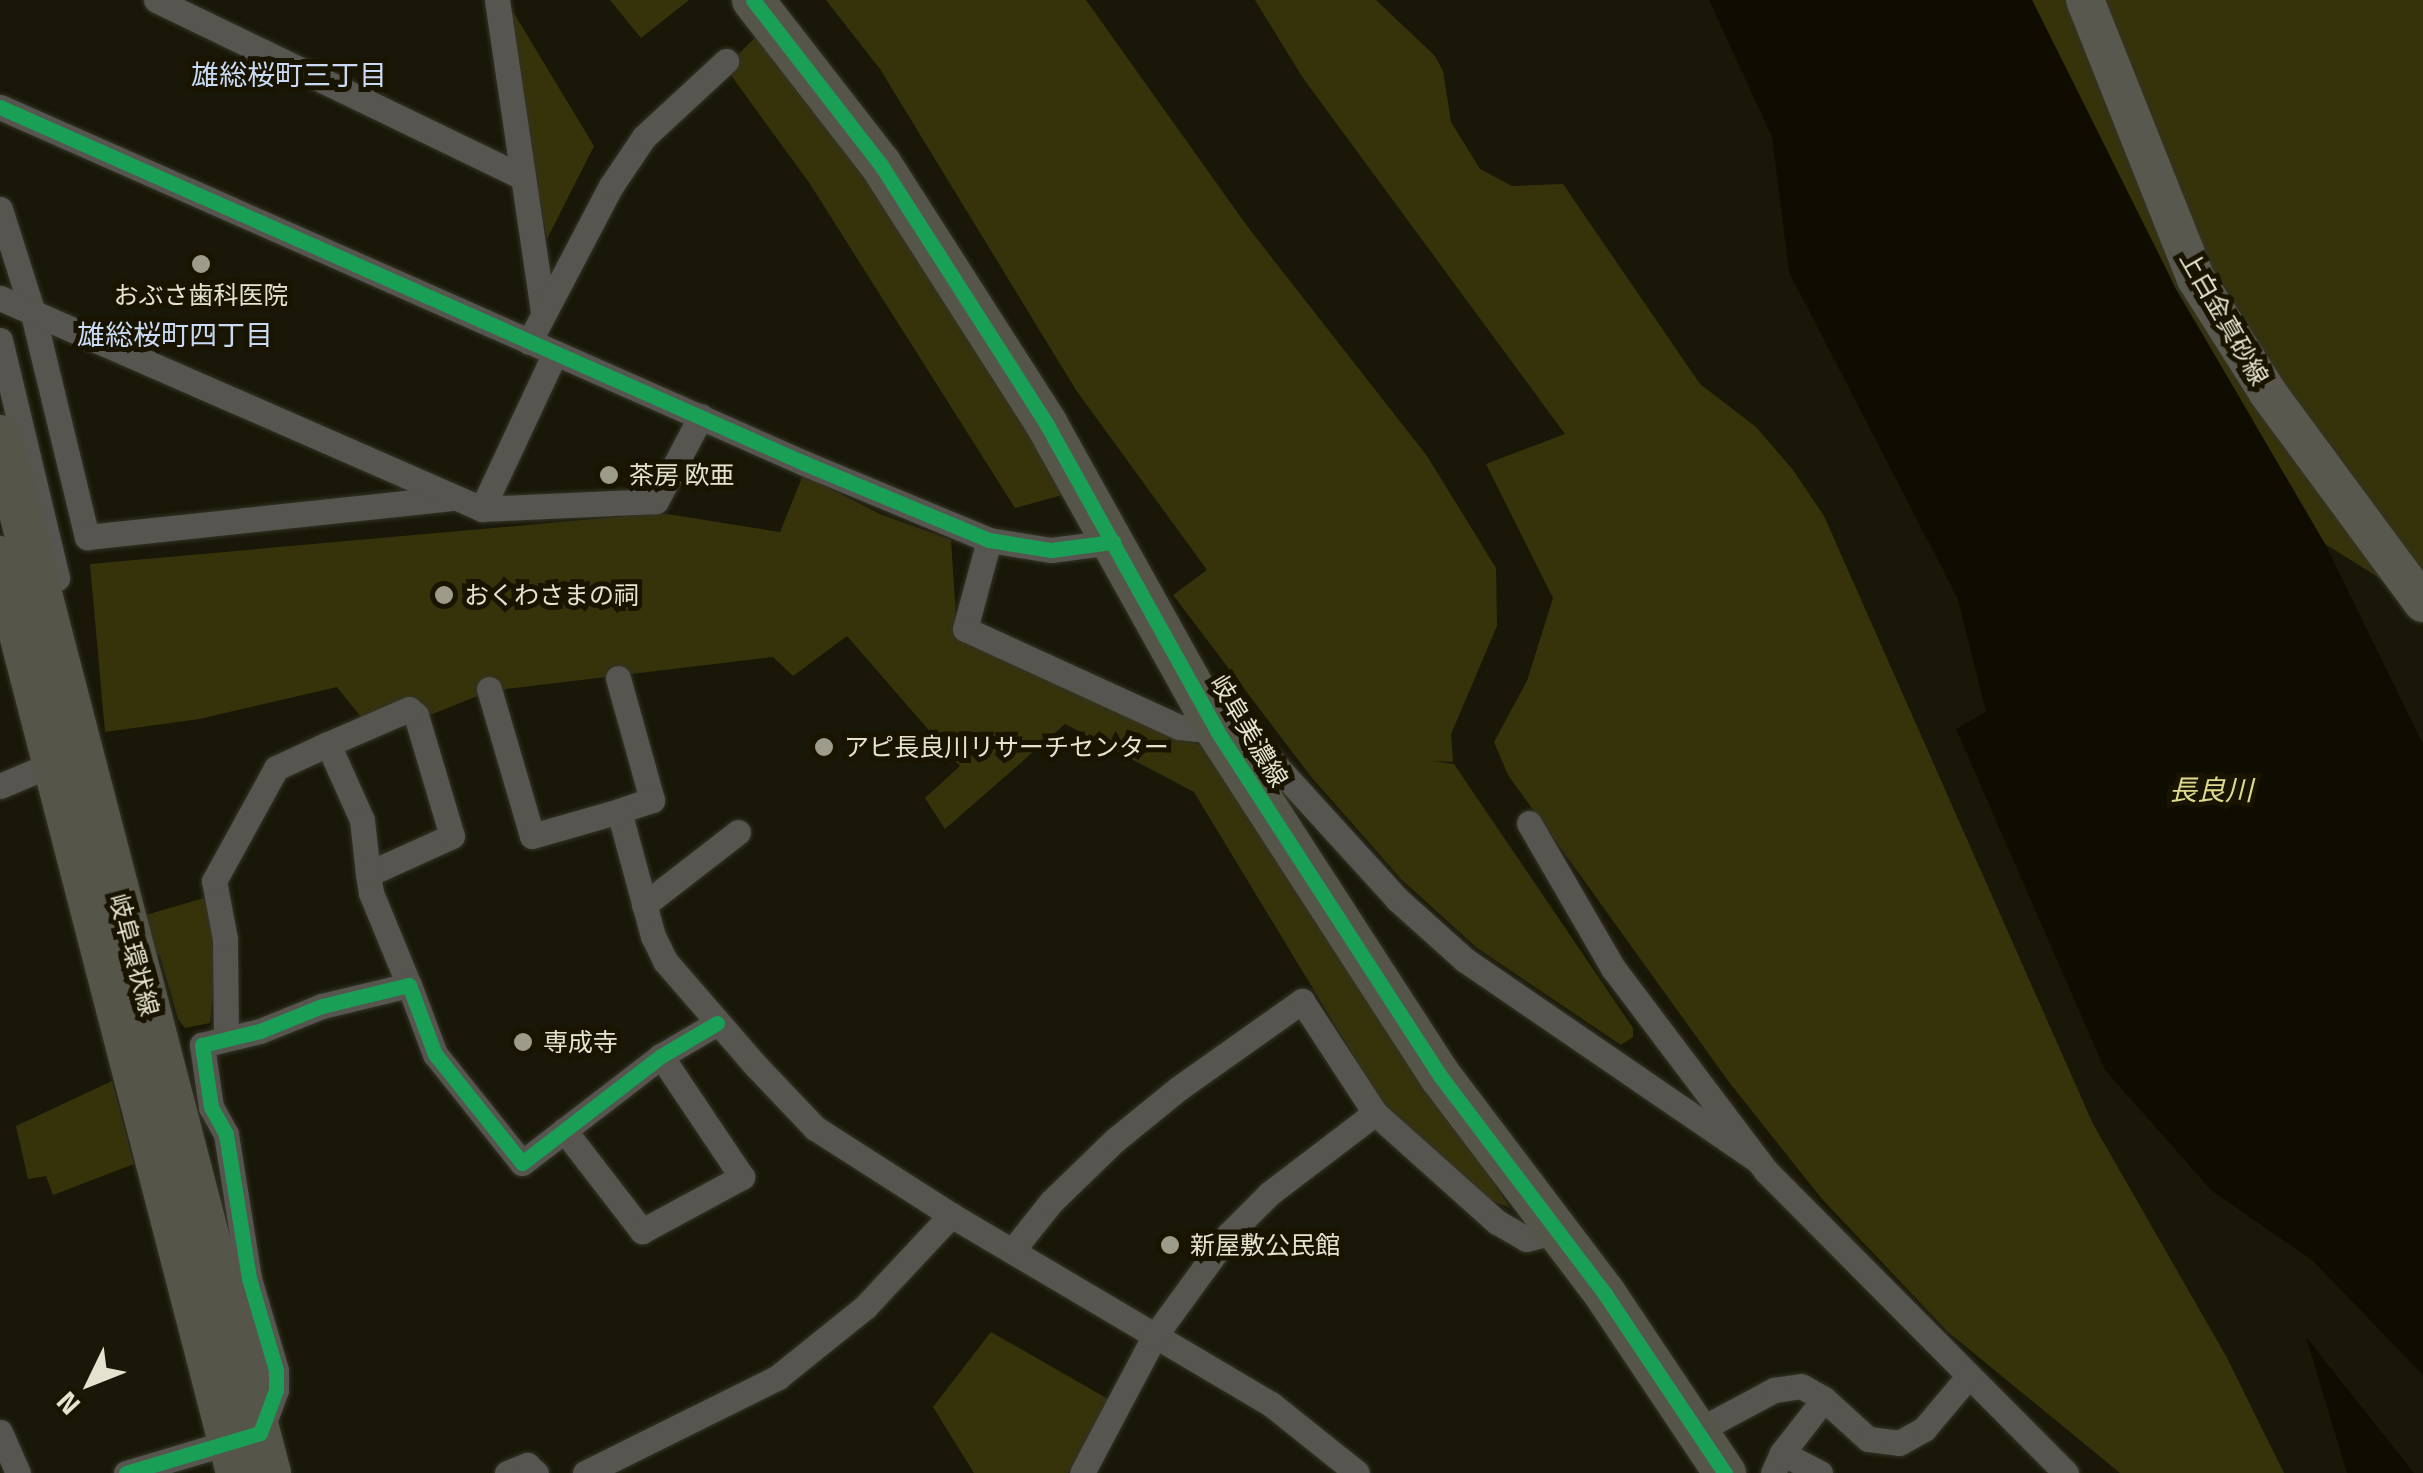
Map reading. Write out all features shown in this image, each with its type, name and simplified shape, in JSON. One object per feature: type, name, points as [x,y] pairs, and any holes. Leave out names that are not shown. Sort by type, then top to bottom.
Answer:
[{"type":"main road","name":"岐阜美濃線","points":[[753,0],[881,165],[1047,425],[1217,731],[1441,1076],[1554,1232],[1605,1294],[1725,1473]]},
{"type":"main road","name":"上白金真砂線","points":[[2085,0],[2196,279],[2268,393],[2423,603]]},
{"type":"main road","name":"岐阜環状線","points":[[0,436],[37,641],[52,764],[250,1455]]},
{"type":"main road","name":"岐阜環状線","points":[[0,557],[37,641],[132,944],[172,1099],[250,1455]]},
{"type":"street","points":[[156,0],[522,178]]},
{"type":"street","points":[[497,0],[543,311]]},
{"type":"street","points":[[529,342],[611,186],[644,137],[726,61]]},
{"type":"street","points":[[0,107],[554,353],[989,540],[1051,550],[1113,542]]},
{"type":"street","points":[[0,209],[32,310],[87,537],[455,498]]},
{"type":"street","points":[[0,298],[482,509],[656,500],[700,416]]},
{"type":"street","points":[[0,340],[57,574],[37,641],[0,616]]},
{"type":"street","points":[[482,509],[554,353]]},
{"type":"street","points":[[989,540],[965,628],[1179,727],[1217,731],[1258,746],[1397,899],[1465,960],[1758,1162]]},
{"type":"street","points":[[490,689],[532,836],[652,800],[618,678]]},
{"type":"street","points":[[126,1473],[250,1455],[276,1390],[276,1370],[250,1278],[226,1134],[212,1107],[224,939],[214,881],[276,768],[409,708],[416,715],[452,836],[368,874]]},
{"type":"street","points":[[328,744],[362,820],[371,893],[435,1054],[522,1163],[661,1056],[716,1023]]},
{"type":"street","points":[[0,786],[52,764]]},
{"type":"street","points":[[619,811],[644,905],[666,961],[716,1023],[815,1128],[951,1215],[1271,1404],[1357,1473]]},
{"type":"street","points":[[1529,823],[1613,968],[1758,1162],[2066,1473]]},
{"type":"street","points":[[644,905],[738,832]]},
{"type":"street","points":[[132,944],[148,961],[170,1026],[179,1036],[214,1041]]},
{"type":"street","points":[[172,1099],[179,1078],[176,1057],[214,1041],[260,1031],[322,1006],[410,985]]},
{"type":"street","points":[[1012,1251],[1052,1202],[1115,1140],[1179,1088],[1302,1001],[1375,1113],[1497,1222],[1526,1239],[1554,1232]]},
{"type":"street","points":[[564,1130],[642,1231],[742,1176],[661,1056]]},
{"type":"street","points":[[1082,1473],[1154,1337],[1229,1234],[1270,1193],[1375,1113]]},
{"type":"street","points":[[585,1473],[778,1377],[865,1307],[951,1215]]},
{"type":"street","points":[[1699,1430],[1774,1390],[1802,1386],[1824,1399],[1868,1438],[1899,1443],[1924,1429],[1968,1378]]},
{"type":"street","points":[[1820,1473],[1777,1463],[1824,1399]]},
{"type":"street","points":[[0,1432],[18,1473]]},
{"type":"street","points":[[507,1473],[527,1465],[536,1473]]},
{"type":"shaded area","points":[[610,0],[689,0],[641,38]]},
{"type":"shaded area","points":[[826,0],[1086,0],[1247,226],[1427,456],[1496,568],[1497,626],[1451,734],[1453,762],[1432,761],[1454,764],[1633,1028],[1633,1037],[1621,1045],[1477,948],[1402,880],[1312,778],[1173,595],[1207,570],[1076,390],[880,69]]},
{"type":"shaded area","points":[[1255,0],[1376,0],[1435,56],[1443,71],[1451,122],[1480,169],[1512,186],[1563,184],[1700,384],[1756,427],[1793,470],[1824,516],[2093,1124],[2226,1356],[2284,1473],[2120,1473],[1948,1332],[1822,1199],[1729,1082],[1508,775],[1494,742],[1527,681],[1553,598],[1486,464],[1565,434],[1303,78]]},
{"type":"shaded area","points":[[2032,0],[2423,0],[2423,605],[2325,544],[2176,289]]},
{"type":"shaded area","points":[[509,5],[594,146],[547,239],[526,130]]},
{"type":"shaded area","points":[[757,36],[849,150],[1066,494],[1015,508],[810,184],[725,67]]},
{"type":"shaded area","points":[[803,475],[880,514],[951,540],[957,632],[1214,752],[1510,1208],[1488,1199],[1381,1101],[1194,792],[1065,724],[945,829],[925,798],[960,766],[847,636],[793,676],[773,657],[490,691],[430,715],[414,701],[365,722],[337,687],[199,719],[105,732],[90,564],[661,513],[780,532]]},
{"type":"shaded area","points":[[204,898],[217,943],[210,1023],[185,1028],[178,1019],[160,956],[152,948],[146,915]]},
{"type":"shaded area","points":[[112,1081],[134,1164],[53,1195],[46,1176],[28,1179],[16,1126]]},
{"type":"shaded area","points":[[991,1332],[1108,1399],[1068,1473],[974,1473],[933,1407]]},
{"type":"water","name":"長良川","points":[[1709,0],[2032,0],[2176,289],[2325,544],[2423,744],[2423,1375],[2312,1260],[2212,1191],[2105,1070],[1956,729],[1986,712],[1958,599],[1789,272],[1772,137]]},
{"type":"water","points":[[2306,1337],[2414,1473],[2347,1473]]},
{"type":"cycle path","points":[[753,0],[881,165],[1047,425],[1217,731],[1441,1077],[1605,1294],[1725,1473]]},
{"type":"cycle path","points":[[0,107],[804,463],[989,540],[1051,550],[1113,542]]},
{"type":"cycle path","points":[[126,1473],[260,1433],[276,1390],[276,1370],[249,1278],[226,1134],[211,1107],[202,1045],[260,1031],[322,1006],[409,985],[435,1054],[522,1163],[661,1056],[717,1023]]},
{"type":"place","name":"おぶさ歯科医院","points":[[201,264]]},
{"type":"place","name":"茶房 欧亜","points":[[609,475]]},
{"type":"place","name":"おくわさまの祠","points":[[444,595]]},
{"type":"place","name":"アピ長良川リサーチセンター","points":[[824,747]]},
{"type":"place","name":"専成寺","points":[[523,1042]]},
{"type":"place","name":"新屋敷公民館","points":[[1170,1245]]},
{"type":"district","name":"雄総桜町三丁目","points":[[289,75]]},
{"type":"district","name":"雄総桜町四丁目","points":[[175,335]]}]
